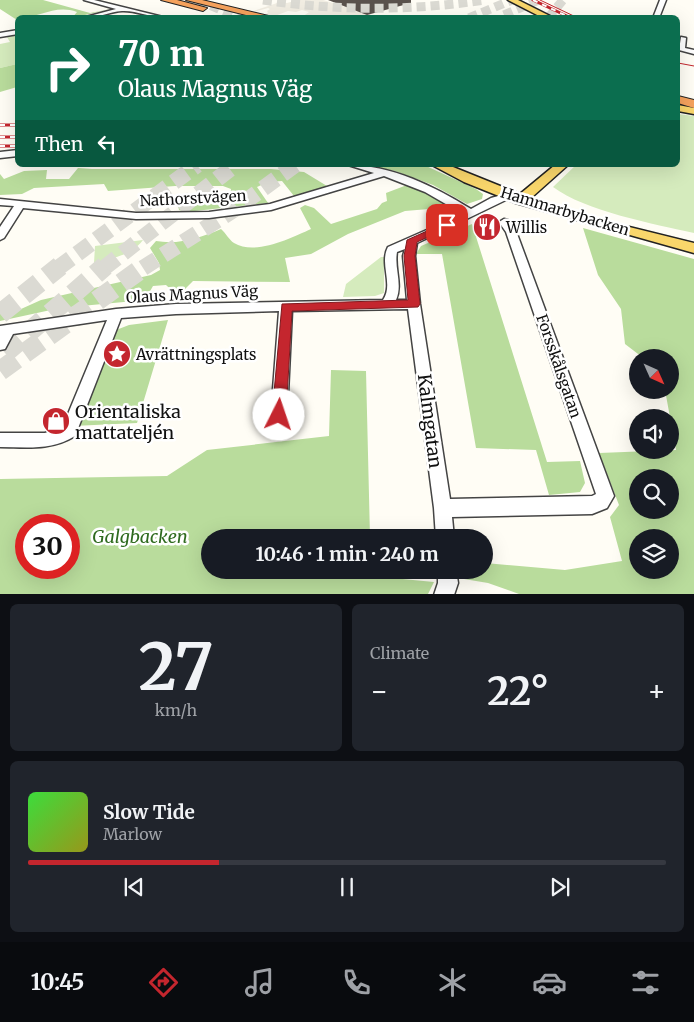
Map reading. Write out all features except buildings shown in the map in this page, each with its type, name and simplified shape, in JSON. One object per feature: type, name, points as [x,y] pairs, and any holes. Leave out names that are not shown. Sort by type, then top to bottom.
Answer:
[{"type":"highway","points":[[165,0],[233,15]]},
{"type":"highway","points":[[190,0],[260,15]]},
{"type":"highway","points":[[200,0],[230,8]]},
{"type":"highway","points":[[680,92],[694,94]]},
{"type":"highway","points":[[680,100],[694,103]]},
{"type":"main road","points":[[512,0],[545,15]]},
{"type":"main road","points":[[680,110],[694,112]]},
{"type":"main road","name":"Hammarbybacken","points":[[443,167],[519,195],[694,248]]},
{"type":"main road","name":"Hammarbybacken","points":[[454,167],[519,195],[694,239]]},
{"type":"main road","points":[[519,195],[549,167]]},
{"type":"main road","points":[[519,195],[559,167]]},
{"type":"street","points":[[88,0],[152,15]]},
{"type":"street","points":[[657,15],[661,0]]},
{"type":"street","points":[[96,15],[123,8]]},
{"type":"street","points":[[2,33],[15,32]]},
{"type":"street","points":[[683,38],[681,49],[693,50]]},
{"type":"street","points":[[0,155],[15,153]]},
{"type":"street","points":[[361,167],[409,180],[435,192],[470,214]]},
{"type":"street","name":"Nathorstvägen","points":[[0,202],[136,216],[209,215],[271,207],[384,173]]},
{"type":"street","points":[[386,306],[392,298],[394,291],[390,252],[470,214],[489,211],[519,195]]},
{"type":"street","points":[[0,236],[21,203]]},
{"type":"street","name":"Forsskålsgatan","points":[[443,508],[592,504],[601,502],[605,496],[511,231],[504,222]]},
{"type":"street","points":[[412,240],[410,256],[414,304]]},
{"type":"street","name":"Olaus Magnus Väg","points":[[4,330],[116,314],[176,309],[414,304]]},
{"type":"street","name":"Kalmgatan","points":[[414,304],[444,529]]},
{"type":"street","points":[[279,415],[286,307]]},
{"type":"street","points":[[0,440],[62,438],[69,431],[116,314]]},
{"type":"street","points":[[0,345],[4,330]]},
{"type":"street","points":[[444,594],[448,584],[447,579]]},
{"type":"green space","points":[[0,0],[43,0],[90,13],[111,9],[85,15],[74,15],[77,12],[69,10],[54,10],[36,15],[15,15],[15,19],[0,9]]},
{"type":"green space","points":[[15,35],[15,64],[0,68],[0,44],[10,42],[7,37]]},
{"type":"green space","points":[[15,64],[15,88],[0,92],[0,68]]},
{"type":"green space","points":[[680,114],[694,116],[694,233],[601,210],[553,187],[574,167],[680,167]]},
{"type":"green space","points":[[376,167],[428,167],[476,189],[483,194],[482,199],[467,204],[433,185],[395,171]]},
{"type":"green space","points":[[78,168],[271,169],[304,172],[327,186],[294,196],[282,181],[268,182],[257,187],[268,203],[186,212],[179,210],[178,206],[230,202],[231,189],[223,186],[175,186],[108,191],[104,184],[34,188],[22,194],[0,195],[0,174],[4,179],[24,171],[47,170],[46,179],[69,179]]},
{"type":"green space","points":[[407,185],[429,194],[451,207],[449,213],[441,217],[429,209],[405,211],[348,234],[311,254],[285,258],[290,282],[193,281],[186,288],[182,300],[166,285],[153,286],[145,300],[60,308],[0,321],[0,312],[21,309],[41,300],[151,275],[160,270],[159,263],[150,248],[156,241],[173,242],[189,240],[221,229],[234,243],[252,248],[262,247],[283,241],[311,229],[300,208],[305,205],[314,208],[331,224],[377,209],[382,203],[387,201],[386,193]]},
{"type":"green space","points":[[472,224],[547,462],[580,461],[585,483],[580,492],[549,495],[536,450],[476,448],[442,254],[416,254],[421,246]]},
{"type":"green space","points":[[583,228],[694,259],[694,594],[519,594],[488,583],[464,579],[493,579],[493,564],[565,570],[622,561],[610,517],[619,505],[599,453],[629,452],[629,459],[679,459],[679,409],[668,409],[667,399],[679,399],[679,349],[632,349],[625,344],[621,309],[598,275]]},
{"type":"green space","points":[[143,240],[127,253],[94,263],[95,246]]},
{"type":"green space","points":[[381,257],[384,257],[384,293],[375,296],[343,297],[346,284]]},
{"type":"green space","points":[[168,320],[137,423],[73,426],[111,332],[129,325]]},
{"type":"green space","name":"Galgbacken","points":[[331,370],[366,371],[370,529],[201,529],[201,579],[402,579],[434,582],[428,594],[0,594],[0,479],[167,476],[207,450],[329,436]]},
{"type":"shaded area","points":[[298,0],[323,0],[372,15],[305,15],[309,12],[302,10],[296,12],[288,11],[277,15],[264,15],[268,13],[267,11],[270,9],[268,8],[242,15],[280,2],[287,3]]},
{"type":"tunnel","points":[[198,0],[232,15]]},
{"type":"tunnel","points":[[263,0],[346,8],[402,8],[485,0]]},
{"type":"tunnel","points":[[476,15],[512,0]]},
{"type":"tunnel","points":[[504,15],[539,0]]},
{"type":"tunnel","points":[[550,15],[563,0]]},
{"type":"tunnel","points":[[58,268],[194,167]]},
{"type":"tunnel","points":[[104,268],[232,167]]},
{"type":"tunnel","points":[[143,268],[235,209],[292,167]]},
{"type":"tunnel","points":[[0,314],[60,266]]},
{"type":"tunnel","points":[[5,353],[105,266]]},
{"type":"tunnel","points":[[0,371],[145,266]]},
{"type":"tram line","points":[[540,0],[572,15]]},
{"type":"tram line","points":[[680,63],[694,66]]},
{"type":"railway","points":[[533,0],[565,15]]},
{"type":"railway","points":[[0,125],[15,125]]},
{"type":"railway","points":[[0,137],[15,137]]},
{"type":"railway","points":[[0,146],[15,146]]},
{"type":"place","name":"Willis","points":[[487,227]]},
{"type":"place","name":"Avrättningsplats","points":[[117,354]]},
{"type":"place","name":"Orientaliska mattateljén","points":[[56,421]]},
{"type":"route","points":[[279,415],[286,307],[414,304],[410,256],[412,240],[447,225]]}]
